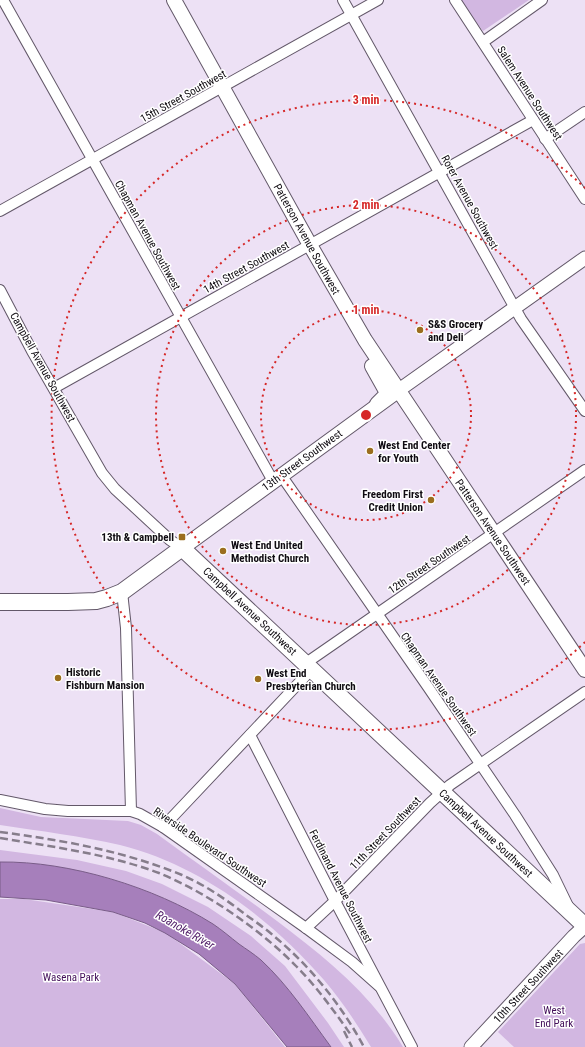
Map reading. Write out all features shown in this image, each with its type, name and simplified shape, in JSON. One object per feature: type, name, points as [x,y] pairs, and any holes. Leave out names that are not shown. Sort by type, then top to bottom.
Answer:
[{"type":"main road","name":"Patterson Avenue Southwest","points":[[174,0],[360,332],[585,670]]},
{"type":"main road","points":[[360,332],[363,350],[386,391],[385,396],[374,408]]},
{"type":"main road","name":"13th Street Southwest","points":[[0,602],[96,601],[122,592],[399,390]]},
{"type":"main road","name":"Campbell Avenue Southwest","points":[[182,548],[585,926]]},
{"type":"street","name":"Rorer Avenue Southwest","points":[[343,0],[515,308],[550,362],[585,411]]},
{"type":"street","name":"15th Street Southwest","points":[[0,211],[378,0]]},
{"type":"street","name":"Salem Avenue Southwest","points":[[455,0],[585,198]]},
{"type":"street","points":[[482,42],[542,0]]},
{"type":"street","name":"Chapman Avenue Southwest","points":[[4,2],[180,317],[277,478],[428,687],[480,764],[553,875],[570,912]]},
{"type":"street","points":[[545,139],[585,112]]},
{"type":"street","name":"14th Street Southwest","points":[[54,388],[533,120]]},
{"type":"street","name":"13th Street Southwest","points":[[399,390],[585,258]]},
{"type":"street","name":"Campbell Avenue Southwest","points":[[0,290],[102,473],[110,483],[170,540],[182,548]]},
{"type":"street","name":"12th Street Southwest","points":[[163,827],[250,735],[309,666],[376,615],[585,470]]},
{"type":"street","points":[[122,592],[128,660],[131,811]]},
{"type":"street","name":"11th Street Southwest","points":[[306,928],[442,792],[585,692]]},
{"type":"street","name":"Ferdinand Avenue Southwest","points":[[250,735],[334,901],[412,1047]]},
{"type":"street","name":"Riverside Boulevard Southwest","points":[[0,800],[45,809],[68,811],[131,811],[140,814],[163,827],[306,928],[352,962],[379,986]]},
{"type":"street","name":"10th Street Southwest","points":[[471,1047],[585,926]]},
{"type":"green space","points":[[459,0],[529,0],[483,31]]},
{"type":"green space","points":[[0,808],[41,817],[128,821],[141,825],[157,834],[277,921],[330,963],[377,1010],[403,1047],[371,1047],[337,996],[303,958],[281,936],[257,916],[206,880],[150,854],[120,845],[75,836],[0,825]]},
{"type":"green space","points":[[0,850],[77,860],[126,871],[162,884],[208,907],[251,936],[285,966],[344,1047],[331,1047],[289,991],[261,960],[216,926],[190,911],[138,888],[82,871],[27,863],[0,862]]},
{"type":"green space","name":"Wasena Park","points":[[0,899],[24,899],[113,912],[166,933],[235,984],[285,1047],[0,1047]]},
{"type":"green space","name":"West End Park","points":[[585,943],[585,1047],[514,1047],[498,1032],[580,944]]},
{"type":"water","name":"Roanoke River","points":[[0,862],[27,863],[82,871],[138,888],[190,911],[216,926],[261,960],[289,991],[331,1047],[287,1047],[235,984],[199,954],[165,933],[145,923],[113,912],[46,900],[0,897]]},
{"type":"railway","points":[[0,832],[70,843],[138,859],[182,875],[207,888],[265,928],[301,961],[336,1002],[364,1047]]},
{"type":"railway","points":[[0,838],[61,848],[140,866],[195,890],[232,913],[282,952],[304,974],[332,1008],[351,1035]]},
{"type":"railway","points":[[344,1031],[352,1047]]},
{"type":"place","name":"S&S Grocery and Deli","points":[[420,330]]},
{"type":"place","name":"West End Center for Youth","points":[[370,451]]},
{"type":"place","name":"Freedom First Credit Union","points":[[431,500]]},
{"type":"place","name":"13th & Campbell","points":[[182,537]]},
{"type":"place","name":"West End United Methodist Church","points":[[223,551]]},
{"type":"place","name":"Historic Fishburn Mansion","points":[[58,678]]},
{"type":"place","name":"West End Presbyterian Church","points":[[258,679]]}]
